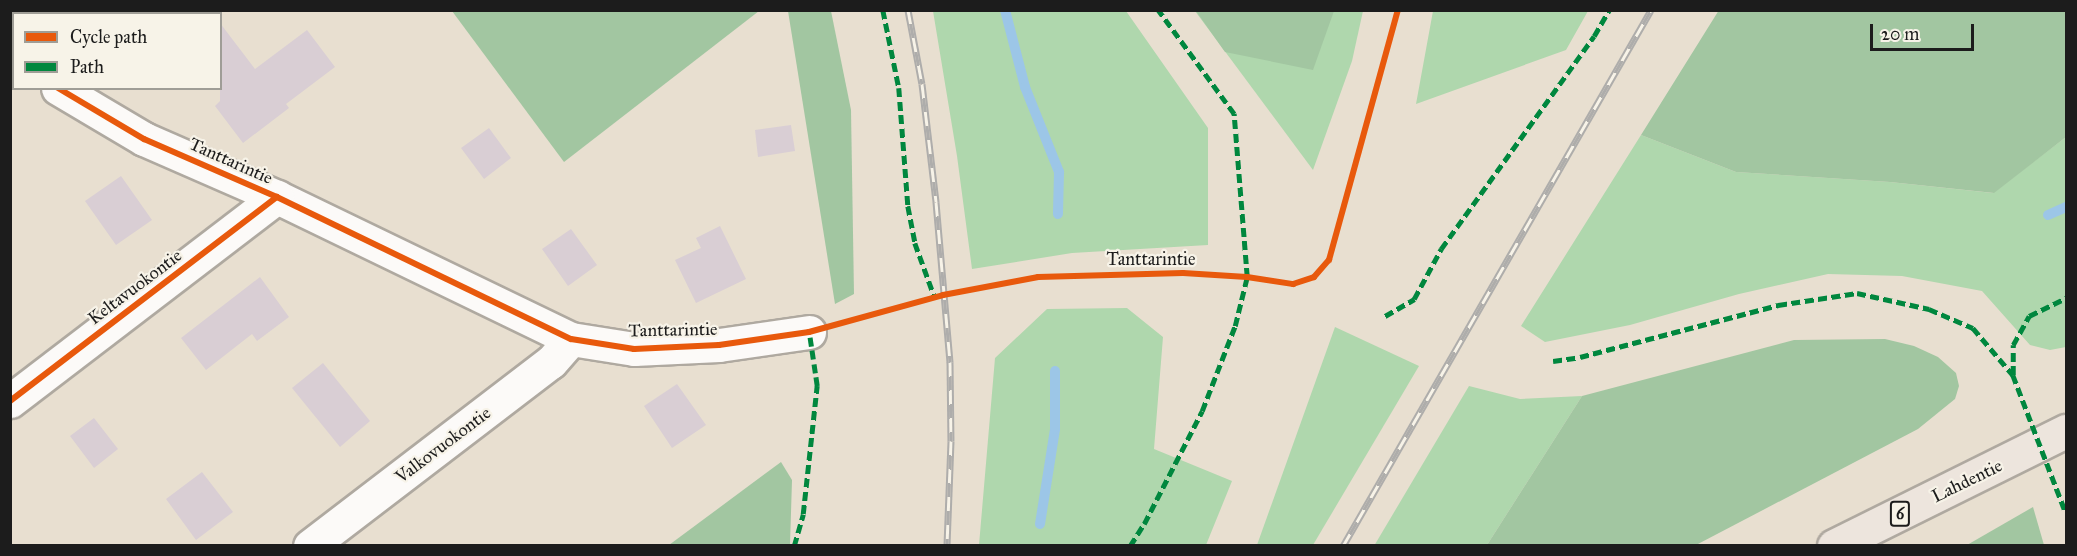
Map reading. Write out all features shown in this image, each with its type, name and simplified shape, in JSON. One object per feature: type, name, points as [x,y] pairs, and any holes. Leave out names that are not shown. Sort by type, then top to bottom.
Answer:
[{"type":"highway","name":"Lahdentie","points":[[1834,546],[2067,431]]},
{"type":"street","name":"Tanttarintie","points":[[61,90],[144,139],[277,197],[571,339],[634,349],[719,345],[809,332]]},
{"type":"street","name":"Keltavuokontie","points":[[10,400],[277,197]]},
{"type":"street","name":"Valkovuokontie","points":[[310,546],[551,362],[571,339]]},
{"type":"green space","points":[[1433,10],[1588,11],[1566,50],[1416,104]]},
{"type":"green space","points":[[1719,10],[2066,11],[2066,137],[1994,193],[1890,182],[1736,172],[1641,135]]},
{"type":"green space","points":[[452,11],[759,11],[564,162]]},
{"type":"green space","points":[[788,11],[831,11],[851,110],[854,294],[835,304]]},
{"type":"green space","points":[[933,11],[1126,11],[1208,128],[1208,245],[1072,253],[972,269],[957,156]]},
{"type":"green space","points":[[1195,11],[1363,11],[1352,61],[1313,170]]},
{"type":"green space","points":[[1196,11],[1334,11],[1313,70],[1225,52]]},
{"type":"green space","points":[[1641,135],[1736,172],[1890,182],[1993,193],[2066,137],[2066,347],[2050,350],[2030,345],[1982,291],[1902,276],[1828,274],[1739,294],[1630,325],[1545,342],[1521,326]]},
{"type":"green space","points":[[1127,308],[1163,337],[1154,449],[1232,481],[1206,545],[979,545],[995,358],[1047,309]]},
{"type":"green space","points":[[1335,327],[1419,366],[1313,545],[1257,545]]},
{"type":"green space","points":[[1885,339],[1914,346],[1938,357],[1956,373],[1959,386],[1955,399],[1918,429],[1696,545],[1487,545],[1582,396],[1794,340]]},
{"type":"green space","points":[[1469,386],[1520,399],[1582,396],[1487,545],[1374,546]]},
{"type":"green space","points":[[781,462],[792,480],[790,545],[669,545]]},
{"type":"green space","points":[[2033,507],[2044,545],[1967,545]]},
{"type":"building","points":[[222,26],[255,69],[307,30],[335,67],[286,104],[289,108],[243,143],[215,106],[220,101]]},
{"type":"building","points":[[791,125],[795,151],[758,157],[755,130]]},
{"type":"building","points":[[489,128],[511,158],[484,179],[461,148]]},
{"type":"building","points":[[121,176],[152,220],[116,245],[85,201]]},
{"type":"building","points":[[720,226],[746,279],[696,303],[675,260],[701,248],[696,238]]},
{"type":"building","points":[[571,229],[597,265],[568,286],[542,249]]},
{"type":"building","points":[[260,277],[289,317],[257,341],[252,334],[206,370],[181,338]]},
{"type":"building","points":[[323,363],[370,421],[340,447],[292,388]]},
{"type":"building","points":[[677,384],[706,425],[672,448],[644,406]]},
{"type":"building","points":[[94,418],[118,449],[94,468],[70,436]]},
{"type":"building","points":[[202,472],[233,512],[196,540],[166,499]]},
{"type":"waterway","points":[[1005,10],[1025,87],[1059,172],[1058,214]]},
{"type":"waterway","points":[[2048,215],[2066,207]]},
{"type":"waterway","points":[[1040,524],[1055,429],[1055,371]]},
{"type":"railway","points":[[908,10],[922,84],[936,202],[950,362],[951,441],[947,546]]},
{"type":"railway","points":[[1343,546],[1651,10]]},
{"type":"marked path","points":[[883,10],[899,88],[908,206],[915,243],[935,298]]},
{"type":"marked path","points":[[1130,546],[1144,524],[1202,411],[1235,326],[1247,277],[1234,114],[1158,10]]},
{"type":"marked path","points":[[1385,316],[1414,299],[1441,249],[1594,36],[1609,10]]},
{"type":"marked path","points":[[1553,361],[1580,357],[1778,305],[1857,293],[1929,309],[1973,328],[2013,375],[2066,513]]},
{"type":"marked path","points":[[2013,375],[2013,345],[2029,316],[2066,298]]},
{"type":"marked path","points":[[794,546],[803,514],[817,386],[809,332]]},
{"type":"cycle path","points":[[61,90],[144,139],[277,197],[571,339],[634,349],[719,345],[809,332],[943,295],[1038,277],[1183,273],[1247,277],[1293,284],[1314,277],[1329,260],[1398,10]]},
{"type":"cycle path","points":[[10,401],[277,197]]}]
